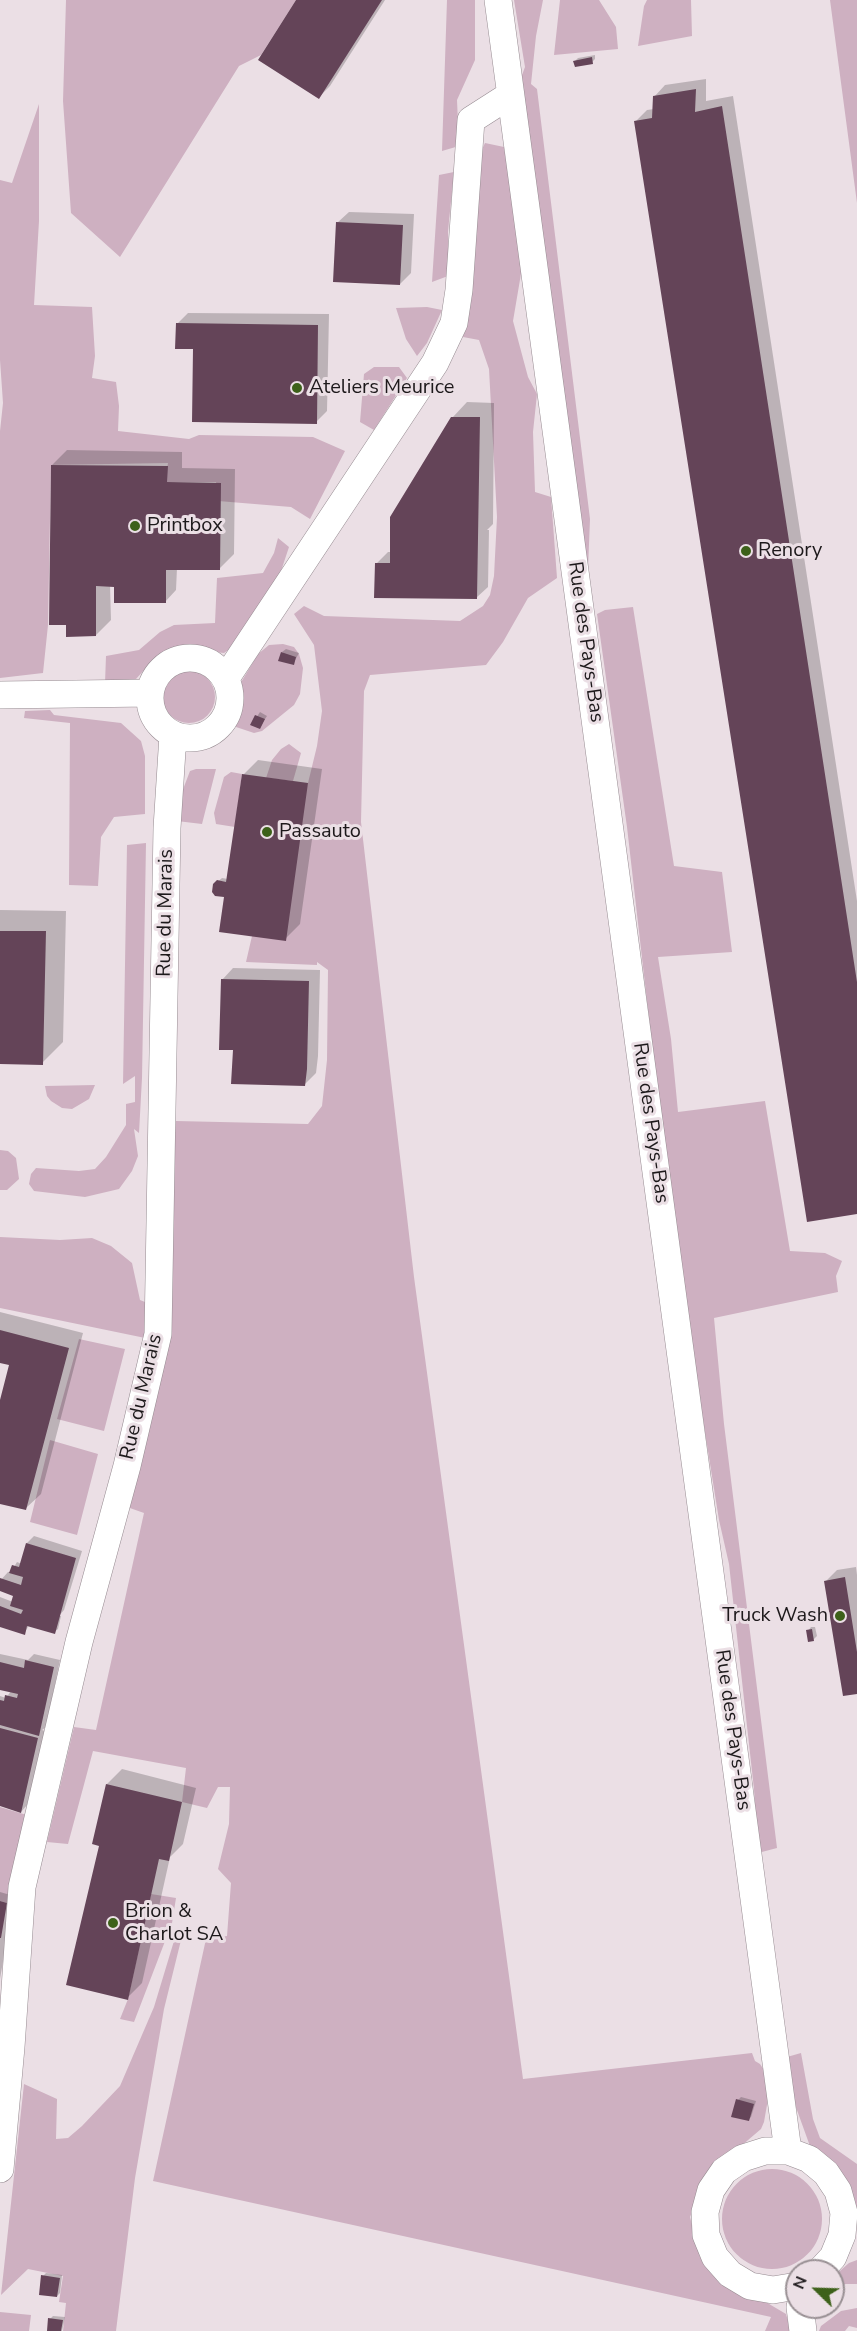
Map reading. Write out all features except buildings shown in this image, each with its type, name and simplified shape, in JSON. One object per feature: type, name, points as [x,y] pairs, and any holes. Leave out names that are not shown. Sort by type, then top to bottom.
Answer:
[{"type":"street","name":"Rue des Pays-Bas","points":[[498,0],[788,2151]]},
{"type":"street","points":[[226,678],[435,363],[454,323],[459,290],[471,120],[510,95]]},
{"type":"street","points":[[188,657],[210,662],[226,678],[231,701],[228,713],[222,723],[212,731],[190,738],[173,735],[160,724],[154,715],[150,693],[153,682],[159,672],[177,659],[188,657]]},
{"type":"street","points":[[0,695],[150,693]]},
{"type":"street","name":"Rue du Marais","points":[[0,2169],[6,2043],[22,1887],[78,1642],[127,1466],[158,1334],[167,828],[173,735]]},
{"type":"street","points":[[785,2292],[750,2286],[730,2274],[715,2257],[706,2235],[705,2212],[711,2190],[724,2171],[743,2158],[765,2151],[788,2151],[809,2159],[826,2173],[838,2192],[844,2213],[842,2235],[831,2259]]},
{"type":"shaded area","points":[[66,0],[296,0],[261,55],[239,66],[120,257],[71,213],[63,101]]},
{"type":"shaded area","points":[[447,0],[475,0],[475,60],[457,100],[459,146],[442,151]]},
{"type":"shaded area","points":[[514,0],[543,0],[536,36],[531,84],[537,89],[590,519],[588,569],[523,99],[522,75],[525,67]]},
{"type":"shaded area","points":[[560,0],[599,0],[616,27],[618,49],[554,55]]},
{"type":"shaded area","points":[[647,0],[691,0],[692,36],[638,46]]},
{"type":"shaded area","points":[[830,0],[857,0],[857,203]]},
{"type":"shaded area","points":[[39,104],[39,221],[34,305],[92,307],[95,356],[92,378],[116,382],[119,406],[118,431],[189,439],[199,435],[313,437],[345,451],[310,519],[291,507],[218,501],[216,482],[165,482],[168,463],[51,465],[48,625],[43,673],[0,678],[0,431],[3,403],[0,360],[0,180],[12,183]]},
{"type":"shaded area","points":[[485,143],[504,147],[523,262],[513,321],[528,377],[537,394],[533,432],[535,492],[551,497],[557,578],[528,598],[503,642],[486,665],[370,675],[364,691],[361,822],[414,1277],[523,2079],[752,2053],[755,2061],[760,2064],[769,2078],[764,2122],[761,2129],[707,2175],[690,2217],[700,2257],[738,2292],[759,2298],[785,2313],[785,2319],[787,2319],[791,2331],[765,2331],[771,2317],[153,2181],[206,1939],[227,1936],[231,1883],[218,1869],[229,1824],[230,1787],[218,1787],[207,1808],[182,1802],[186,1768],[93,1751],[68,1844],[47,1842],[74,1727],[96,1730],[144,1513],[127,1507],[169,1201],[176,1121],[308,1124],[322,1106],[327,1060],[328,970],[317,962],[317,965],[246,962],[252,936],[308,783],[322,711],[314,645],[294,614],[304,606],[324,616],[460,621],[483,606],[490,595],[494,576],[497,517],[489,369],[479,340],[463,337],[479,156]]},
{"type":"shaded area","points":[[454,172],[448,231],[448,276],[432,282],[439,175]]},
{"type":"shaded area","points":[[427,307],[442,310],[427,343],[417,356],[406,339],[396,308]]},
{"type":"shaded area","points":[[374,367],[399,367],[407,378],[374,430],[360,422],[364,374]]},
{"type":"shaded area","points":[[278,538],[289,547],[275,589],[238,643],[224,653],[178,648],[153,660],[136,679],[105,683],[106,656],[139,650],[160,632],[174,625],[215,623],[217,578],[263,573],[274,553]]},
{"type":"shaded area","points":[[633,607],[674,866],[722,872],[732,952],[658,957],[671,1039],[678,1112],[765,1101],[790,1251],[825,1253],[842,1261],[836,1276],[838,1292],[714,1318],[724,1424],[777,1848],[758,1853],[754,1789],[729,1564],[719,1520],[689,1332],[659,1106],[627,827],[597,614],[605,610]]},
{"type":"shaded area","points":[[283,644],[294,647],[299,654],[303,668],[300,694],[294,705],[262,731],[254,733],[230,725],[240,684],[258,654],[269,645]]},
{"type":"shaded area","points":[[189,671],[199,673],[207,679],[213,687],[215,697],[213,707],[207,715],[199,721],[189,723],[179,721],[171,715],[165,707],[163,697],[165,687],[171,679],[179,673]]},
{"type":"shaded area","points":[[50,710],[54,715],[121,723],[141,741],[145,756],[145,814],[114,817],[101,837],[98,886],[69,885],[70,723],[24,718],[25,711]]},
{"type":"shaded area","points":[[289,744],[301,753],[293,781],[266,778],[272,760],[281,749]]},
{"type":"shaded area","points":[[216,769],[202,824],[177,821],[174,813],[190,771]]},
{"type":"shaded area","points":[[231,772],[242,774],[235,827],[216,824],[214,813],[224,777]]},
{"type":"shaded area","points":[[146,843],[139,1133],[134,1129],[138,1156],[132,1171],[119,1189],[85,1197],[34,1191],[29,1184],[31,1174],[36,1168],[79,1171],[95,1169],[106,1157],[126,1125],[126,1104],[135,1102],[135,1076],[123,1084],[127,845]]},
{"type":"shaded area","points":[[95,1085],[89,1099],[72,1109],[62,1108],[51,1101],[47,1096],[45,1086]]},
{"type":"shaded area","points":[[0,1150],[8,1151],[16,1158],[19,1179],[7,1190],[0,1190]]},
{"type":"shaded area","points":[[0,1237],[60,1240],[92,1238],[111,1246],[132,1263],[140,1300],[145,1302],[150,1339],[0,1308]]},
{"type":"shaded area","points":[[79,1339],[125,1349],[104,1431],[57,1419]]},
{"type":"shaded area","points":[[50,1440],[98,1454],[77,1535],[30,1522]]},
{"type":"shaded area","points":[[0,1807],[30,1816],[7,1903],[0,1901]]},
{"type":"shaded area","points":[[151,1894],[176,1898],[172,1923],[134,2022],[120,2019],[128,1999]]},
{"type":"shaded area","points":[[177,1931],[183,1932],[164,2009],[135,2178],[116,2331],[63,2331],[66,2303],[59,2302],[63,2276],[28,2269],[1,2295],[24,2084],[57,2099],[56,2139],[68,2138],[82,2126],[120,2086],[154,2007]]},
{"type":"shaded area","points":[[801,2053],[813,2119],[820,2138],[857,2164],[857,2222],[811,2149],[793,2099],[787,2057]]},
{"type":"shaded area","points":[[762,2170],[782,2170],[800,2177],[814,2191],[821,2209],[821,2229],[814,2247],[802,2259],[785,2259],[785,2267],[782,2268],[762,2268],[744,2261],[730,2247],[723,2229],[723,2209],[730,2191],[744,2177]]},
{"type":"shaded area","points":[[857,2260],[857,2284],[845,2284],[845,2266]]},
{"type":"shaded area","points":[[857,2308],[857,2328],[849,2326],[845,2331],[819,2331],[821,2326],[830,2319],[845,2319],[845,2310]]},
{"type":"shaded area","points":[[0,2312],[31,2315],[29,2331],[0,2331]]},
{"type":"place","name":"Ateliers Meurice","points":[[297,388]]},
{"type":"place","name":"Printbox","points":[[135,526]]},
{"type":"place","name":"Renory","points":[[746,551]]},
{"type":"place","name":"Passauto","points":[[267,832]]},
{"type":"place","name":"Truck Wash","points":[[840,1616]]},
{"type":"place","name":"Brion & Charlot SA","points":[[113,1923]]}]
